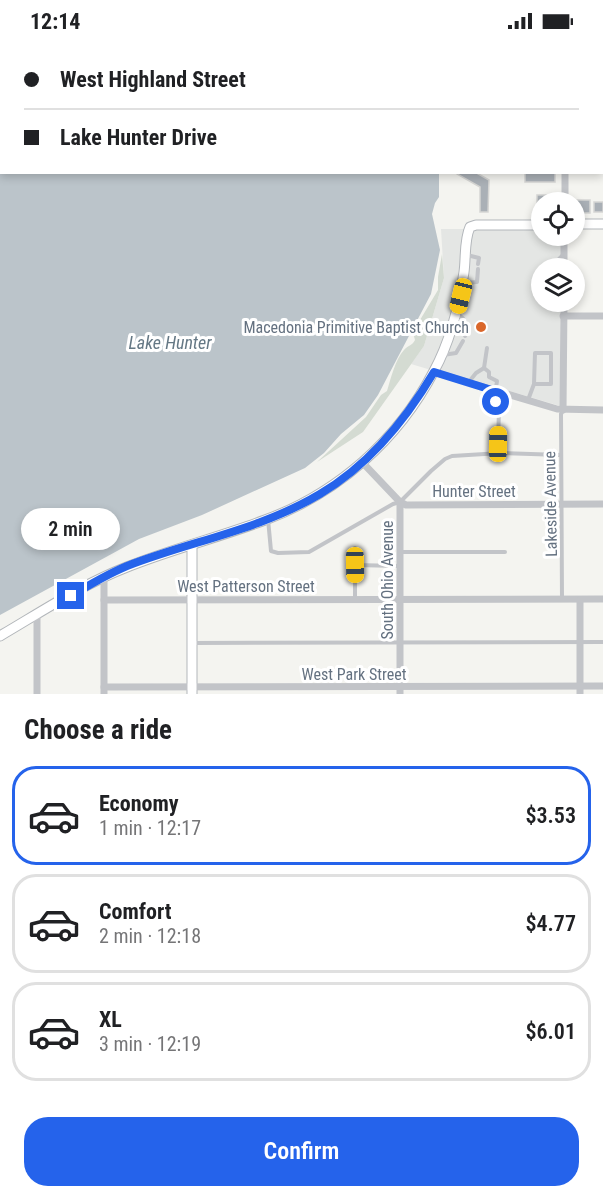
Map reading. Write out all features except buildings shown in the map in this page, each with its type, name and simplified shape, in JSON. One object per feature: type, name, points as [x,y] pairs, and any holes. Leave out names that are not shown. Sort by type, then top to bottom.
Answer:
[{"type":"street","points":[[565,174],[565,192]]},
{"type":"street","points":[[585,224],[603,224]]},
{"type":"street","points":[[0,636],[104,577],[128,566],[268,519],[320,494],[362,462],[392,433],[412,409],[442,355],[456,314],[470,227],[476,225],[531,225]]},
{"type":"street","points":[[564,246],[564,258]]},
{"type":"street","points":[[563,410],[564,312]]},
{"type":"street","points":[[564,316],[603,316]]},
{"type":"street","points":[[434,372],[563,410],[603,410]]},
{"type":"street","points":[[362,462],[400,502]]},
{"type":"street","name":"Hunter Street","points":[[400,502],[406,505],[603,504]]},
{"type":"street","name":"South Ohio Avenue","points":[[400,502],[400,691]]},
{"type":"street","points":[[192,545],[192,691]]},
{"type":"street","points":[[104,577],[104,690]]},
{"type":"street","name":"West Patterson Street","points":[[104,600],[603,599]]},
{"type":"street","points":[[580,600],[580,690]]},
{"type":"street","points":[[37,615],[37,694]]},
{"type":"street","name":"West Park Street","points":[[104,690],[580,690],[603,686]]},
{"type":"lane","points":[[560,258],[564,253]]},
{"type":"lane","points":[[462,283],[477,282],[479,258],[466,255]]},
{"type":"lane","points":[[442,355],[456,352],[464,339],[467,324],[456,314]]},
{"type":"lane","points":[[468,383],[476,373],[484,368],[488,348]]},
{"type":"lane","points":[[528,401],[534,384],[535,353],[551,353],[551,384],[534,384]]},
{"type":"lane","points":[[484,368],[489,372],[489,376],[497,381],[495,398],[499,409],[498,444]]},
{"type":"lane","name":"Lakeside Avenue","points":[[562,599],[561,414],[563,410]]},
{"type":"lane","points":[[268,519],[271,551],[304,553],[314,550],[400,502],[431,471],[452,456],[561,455]]},
{"type":"lane","points":[[355,548],[355,600]]},
{"type":"lane","points":[[400,552],[505,552]]},
{"type":"lane","points":[[355,565],[400,566]]},
{"type":"lane","points":[[192,643],[603,642]]},
{"type":"shaded area","points":[[441,229],[465,229],[461,279],[447,332],[431,370],[411,364],[424,346],[444,278]]},
{"type":"shaded area","points":[[473,229],[531,230],[531,246],[561,246],[561,258],[531,258],[531,312],[560,312],[560,406],[439,370]]},
{"type":"shaded area","points":[[442,254],[444,278],[424,346],[363,432],[317,462],[366,417],[381,395],[387,391],[398,359],[415,340],[413,333],[438,290]]},
{"type":"water","name":"Lake Hunter","points":[[0,174],[439,174],[439,197],[432,214],[440,250],[431,294],[378,395],[364,415],[305,468],[202,515],[139,539],[0,615]]},
{"type":"place","name":"Macedonia Primitive Baptist Church","points":[[481,327]]},
{"type":"route","points":[[71,596],[128,566],[268,519],[320,494],[350,473],[392,433],[412,409],[434,372],[495,391],[496,402]]}]
